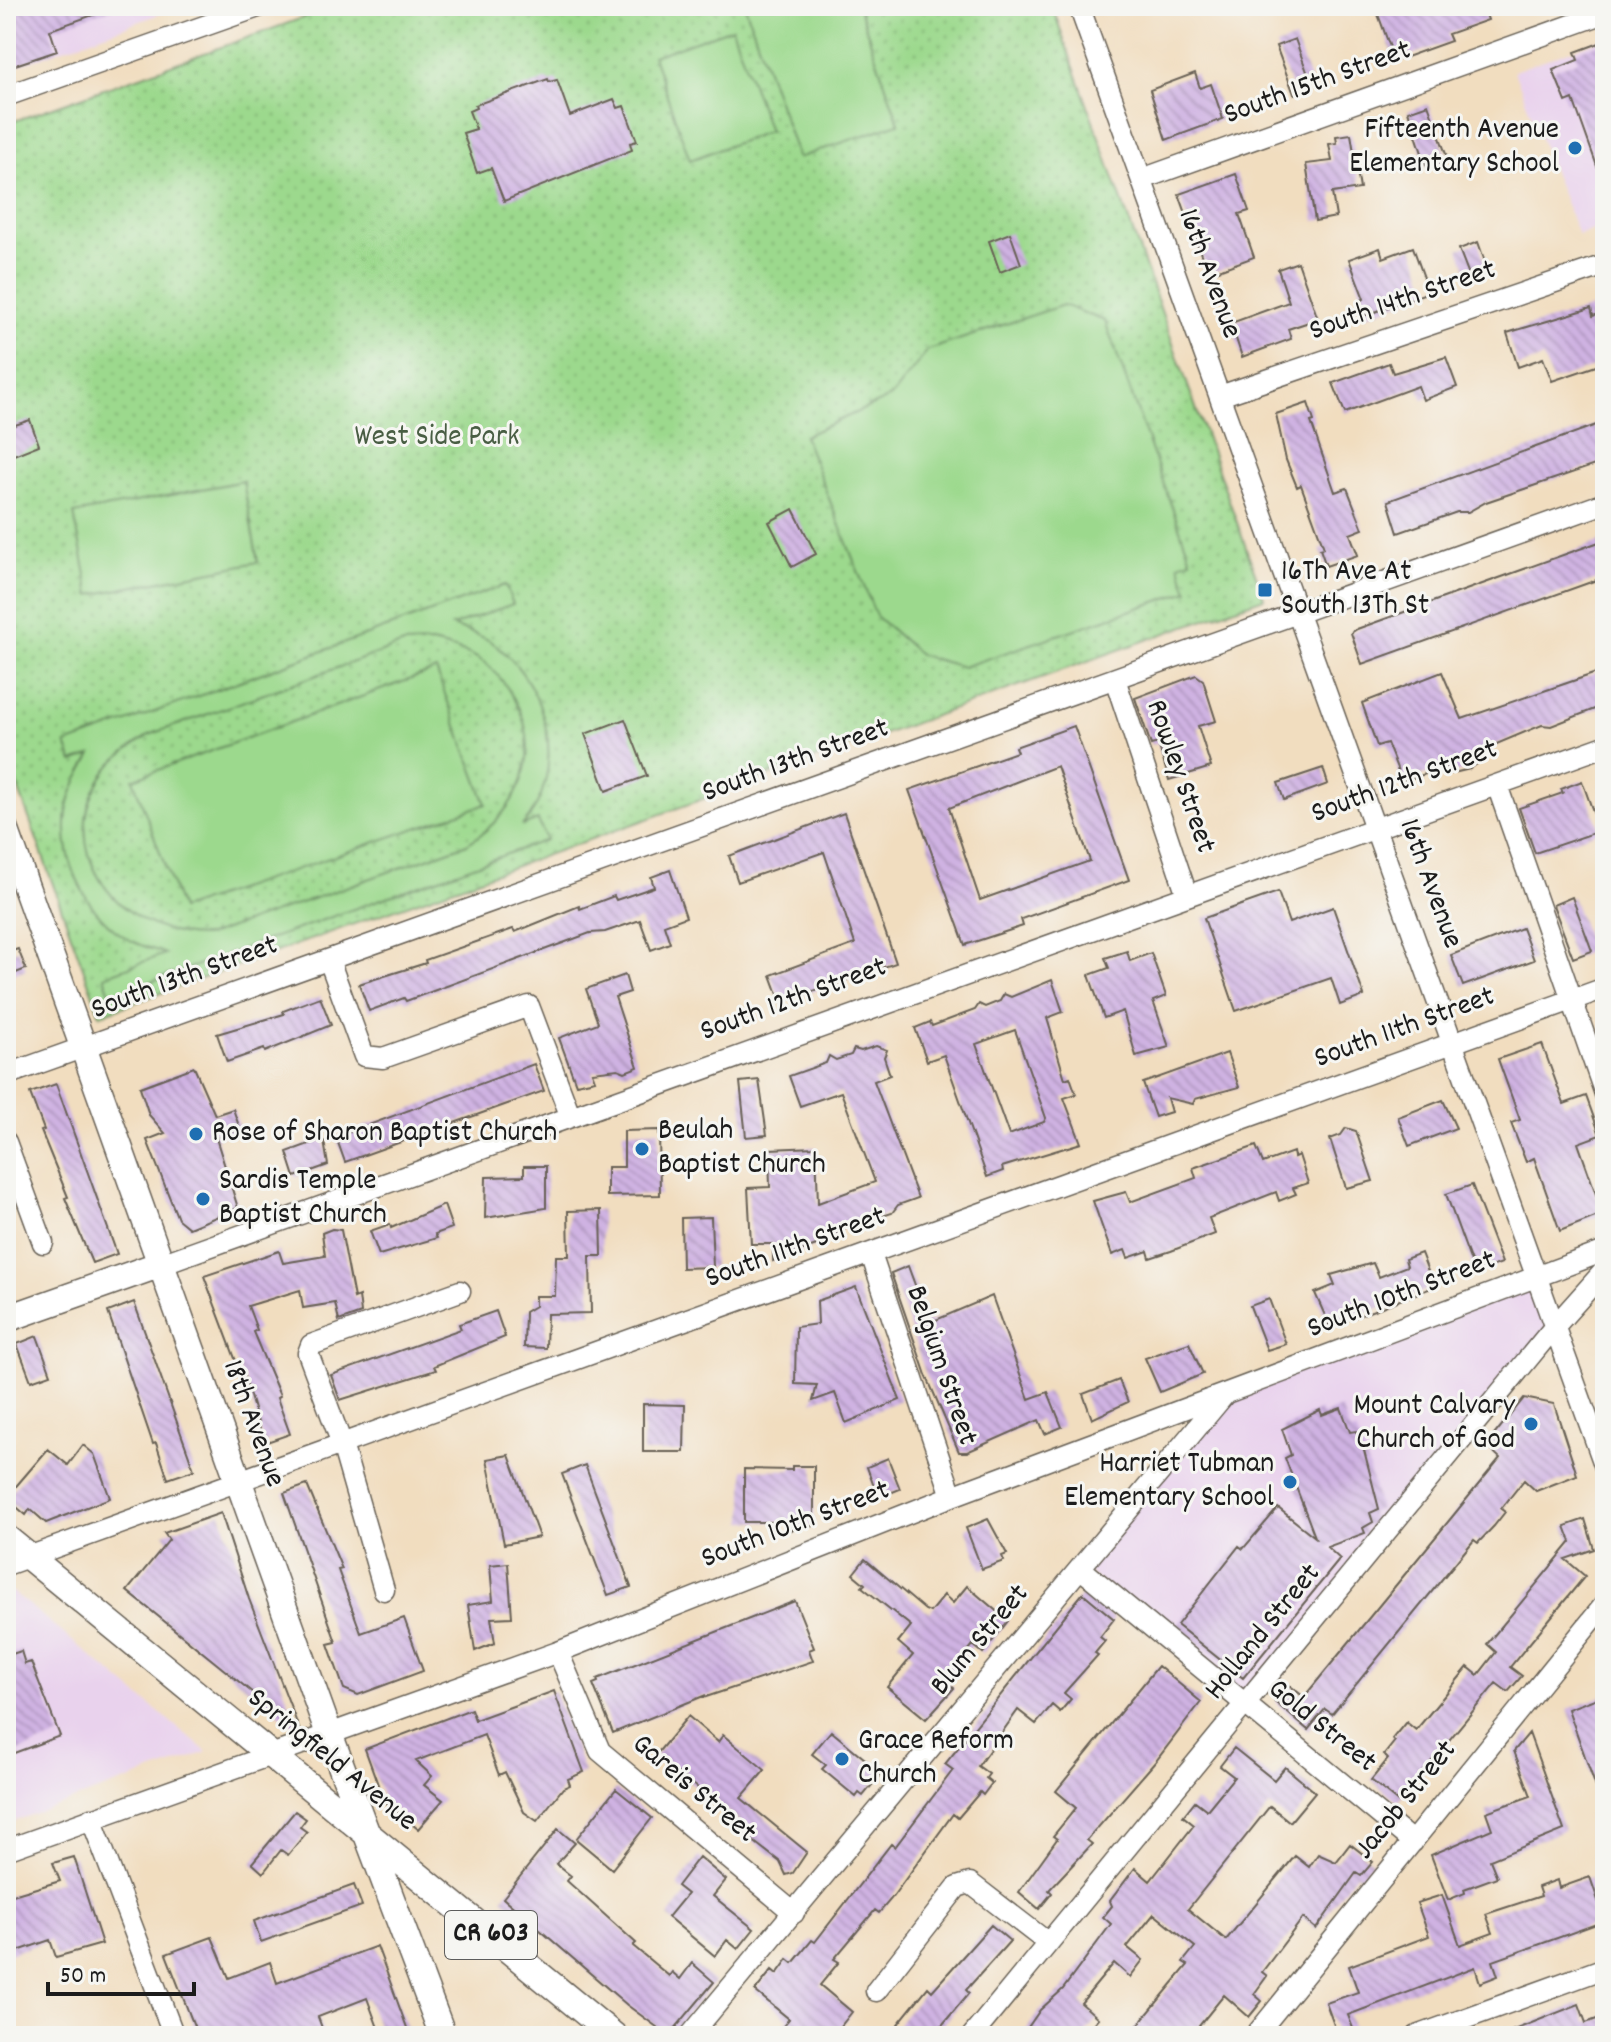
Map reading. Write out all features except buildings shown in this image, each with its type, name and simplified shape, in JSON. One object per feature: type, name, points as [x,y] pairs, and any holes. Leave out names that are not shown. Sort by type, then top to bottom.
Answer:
[{"type":"main road","name":"18th Avenue","points":[[6,831],[328,1731],[443,2036]]},
{"type":"main road","name":"South 12th Street","points":[[6,1319],[161,1264]]},
{"type":"main road","name":"Springfield Avenue","points":[[6,1538],[17,1561],[271,1753],[614,2036]]},
{"type":"street","points":[[6,96],[261,6]]},
{"type":"street","name":"16th Avenue","points":[[1079,6],[1605,1467]]},
{"type":"street","name":"South 15th Street","points":[[1142,179],[1605,13]]},
{"type":"street","name":"South 14th Street","points":[[1220,396],[1605,265]]},
{"type":"street","name":"South 13th Street","points":[[6,1075],[1605,503]]},
{"type":"street","name":"Rowley Street","points":[[1115,679],[1187,895]]},
{"type":"street","name":"South 12th Street","points":[[161,1264],[1605,746]]},
{"type":"street","points":[[1497,785],[1605,1094]]},
{"type":"street","points":[[329,960],[364,1056],[383,1058],[529,1006],[570,1115]]},
{"type":"street","name":"South 11th Street","points":[[17,1561],[237,1479],[342,1444],[1605,988]]},
{"type":"street","points":[[6,1142],[43,1243]]},
{"type":"street","name":"South 10th Street","points":[[6,1850],[328,1731],[558,1652],[952,1496],[1605,1251]]},
{"type":"street","name":"Belgium Street","points":[[871,1254],[952,1496]]},
{"type":"street","name":"Holland Street","points":[[972,2036],[1555,1326],[1605,1270]]},
{"type":"street","points":[[384,1590],[342,1444],[308,1353],[311,1345],[460,1291]]},
{"type":"street","name":"Blum Street","points":[[690,2036],[1226,1394]]},
{"type":"street","name":"Gold Street","points":[[1080,1568],[1413,1842]]},
{"type":"street","name":"Jacob Street","points":[[1255,2036],[1605,1604]]},
{"type":"street","name":"Gareis Street","points":[[558,1652],[600,1751],[794,1913]]},
{"type":"street","points":[[91,1818],[174,2036]]},
{"type":"street","points":[[876,1991],[957,1887],[970,1883],[1048,1943]]},
{"type":"street","points":[[1417,2036],[1605,1968]]},
{"type":"shaded area","points":[[6,6],[182,6],[6,70]]},
{"type":"shaded area","name":"Fifteenth Avenue Elementary School","points":[[1605,38],[1605,226],[1578,235],[1514,71]]},
{"type":"shaded area","name":"Harriet Tubman Elementary School","points":[[1536,1280],[1552,1325],[1245,1700],[1083,1568],[1229,1396]]},
{"type":"shaded area","points":[[7,1591],[13,1592],[207,1752],[6,1824]]},
{"type":"green space","name":"West Side Park","points":[[336,6],[1052,6],[1264,598],[100,1015],[6,754],[6,124]]},
{"type":"green space","points":[[745,6],[858,6],[899,123],[798,158]]},
{"type":"green space","points":[[732,28],[769,131],[690,160],[653,56]]},
{"type":"green space","points":[[1063,305],[1105,321],[1191,560],[1179,564],[1188,591],[963,667],[920,655],[876,616],[804,436],[891,397],[928,350]]},
{"type":"green space","points":[[243,481],[258,562],[90,595],[74,514]]},
{"type":"green space","points":[[505,585],[513,604],[452,626],[497,646],[515,664],[540,707],[547,732],[545,781],[537,805],[522,826],[538,820],[546,840],[111,996],[104,976],[165,954],[134,942],[115,930],[89,902],[80,885],[68,849],[67,812],[73,789],[92,755],[73,762],[66,744]],"holes":[[[431,643],[476,658],[496,673],[514,699],[527,740],[527,761],[513,799],[485,831],[467,844],[208,936],[174,932],[144,921],[119,903],[100,880],[89,853],[86,824],[93,794],[111,765],[139,742],[149,735],[404,644]]]},
{"type":"green space","points":[[436,670],[486,804],[181,909],[133,779]]},
{"type":"place","name":"Fifteenth Avenue Elementary School","points":[[1575,148]]},
{"type":"place","name":"16Th Ave At South 13Th St","points":[[1265,590]]},
{"type":"place","name":"Rose of Sharon Baptist Church","points":[[196,1134]]},
{"type":"place","name":"Beulah Baptist Church","points":[[642,1149]]},
{"type":"place","name":"Sardis Temple Baptist Church","points":[[203,1199]]},
{"type":"place","name":"Mount Calvary Church of God","points":[[1531,1424]]},
{"type":"place","name":"Harriet Tubman Elementary School","points":[[1290,1482]]},
{"type":"place","name":"Grace Reform Church","points":[[842,1759]]}]
